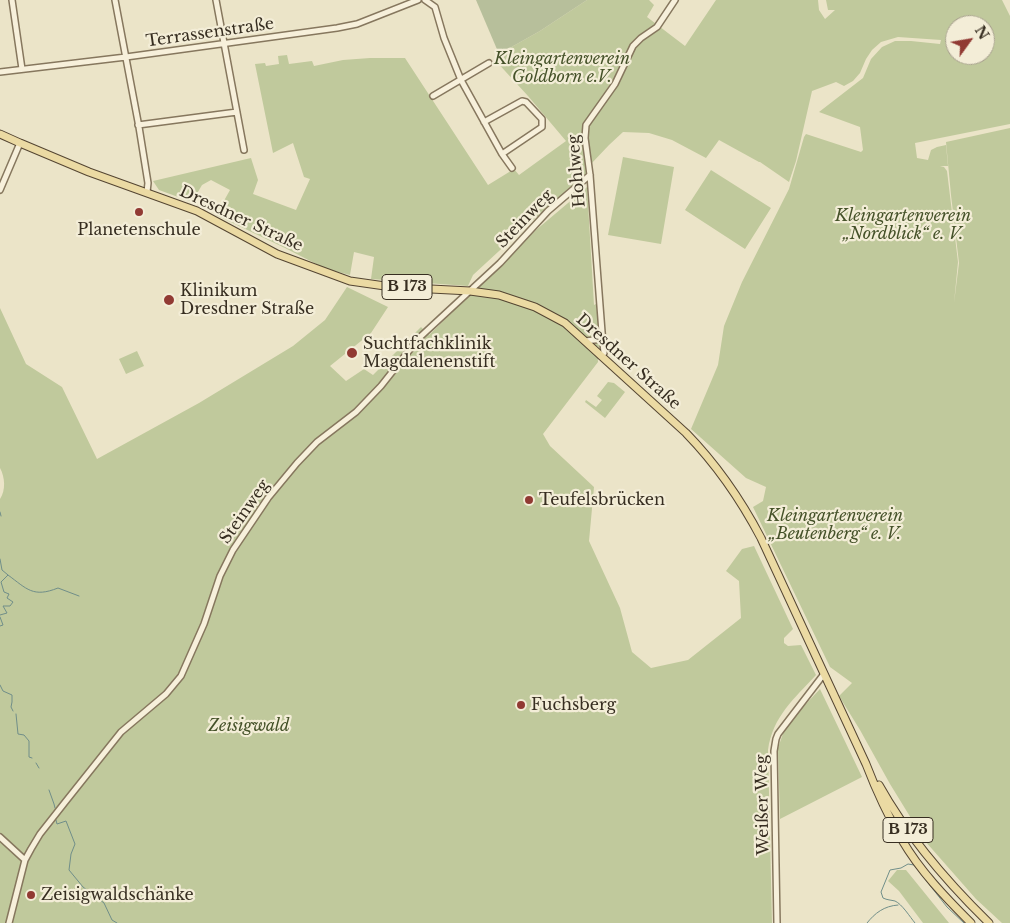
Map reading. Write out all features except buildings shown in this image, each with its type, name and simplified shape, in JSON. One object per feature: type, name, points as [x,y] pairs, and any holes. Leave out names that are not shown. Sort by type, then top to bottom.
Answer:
[{"type":"main road","name":"Dresdner Straße","points":[[0,134],[89,172],[197,211],[277,254],[350,281],[393,287],[470,291],[499,295],[535,307],[565,323],[686,433],[702,449],[725,478],[747,511],[761,538],[866,764]]},
{"type":"main road","name":"B 173","points":[[866,764],[907,848],[931,879],[971,923]]},
{"type":"main road","name":"B 173","points":[[866,764],[916,842],[957,890],[989,923]]},
{"type":"street","points":[[12,0],[22,69]]},
{"type":"street","points":[[115,0],[148,182],[147,192]]},
{"type":"street","points":[[216,0],[244,150]]},
{"type":"street","name":"Terrassenstraße","points":[[0,72],[126,57],[357,24],[418,0]]},
{"type":"street","points":[[425,0],[435,7],[444,38],[461,80],[502,154],[512,168]]},
{"type":"street","name":"Hohlweg","points":[[601,356],[604,353],[590,175],[585,138],[586,125],[615,84],[632,46],[657,27],[675,0]]},
{"type":"street","points":[[433,96],[490,63]]},
{"type":"street","points":[[484,122],[522,101],[526,102],[542,119],[542,127],[502,154]]},
{"type":"street","points":[[138,125],[237,112]]},
{"type":"street","points":[[0,190],[20,143]]},
{"type":"street","name":"Steinweg","points":[[9,923],[25,860],[40,834],[122,732],[166,694],[180,676],[204,624],[220,576],[233,550],[268,498],[317,442],[356,412],[382,386],[419,338],[506,257],[544,216],[590,175]]},
{"type":"street","points":[[585,341],[602,339]]},
{"type":"street","name":"Weißer Weg","points":[[777,923],[774,751],[776,739],[784,725],[824,674]]},
{"type":"street","points":[[0,838],[25,860]]},
{"type":"green space","points":[[476,0],[587,0],[540,31],[499,54]]},
{"type":"green space","points":[[587,0],[649,0],[654,5],[647,17],[685,46],[716,0],[818,0],[819,10],[825,19],[835,10],[828,10],[826,0],[1002,0],[1010,16],[1010,124],[915,143],[917,158],[928,160],[931,150],[946,145],[948,166],[940,166],[944,167],[947,171],[958,262],[954,303],[959,263],[946,142],[1010,128],[1010,923],[1002,923],[976,899],[925,841],[839,696],[852,683],[830,667],[753,507],[763,501],[766,487],[746,478],[691,429],[718,365],[724,326],[742,282],[789,189],[804,137],[806,134],[861,152],[863,150],[860,127],[819,112],[863,78],[871,59],[882,47],[895,41],[940,44],[941,40],[898,37],[881,42],[872,50],[860,73],[853,81],[844,86],[836,82],[812,91],[796,161],[789,182],[760,162],[719,140],[706,158],[672,140],[649,133],[623,132],[591,164],[587,137],[582,132],[588,173],[473,275],[468,286],[371,279],[374,257],[354,252],[350,275],[326,269],[216,215],[230,190],[211,180],[202,185],[192,202],[159,190],[153,181],[251,158],[258,180],[253,194],[296,210],[310,179],[304,177],[293,143],[273,153],[255,64],[265,63],[266,66],[279,64],[278,56],[287,55],[289,64],[312,61],[314,66],[343,60],[405,58],[488,185],[514,169],[519,175],[566,141],[494,59],[499,54],[540,31]]},
{"type":"green space","points":[[623,157],[674,167],[661,244],[608,235]]},
{"type":"green space","points":[[711,170],[771,208],[745,249],[685,210]]},
{"type":"green space","name":"Zeisigwald","points":[[587,187],[594,305],[598,303],[600,348],[597,346],[598,362],[543,434],[550,446],[594,487],[589,541],[620,608],[632,652],[651,668],[688,660],[741,618],[739,581],[726,571],[742,549],[754,546],[793,629],[784,638],[784,643],[788,646],[801,645],[816,675],[792,700],[780,718],[775,727],[768,750],[772,923],[0,923],[0,499],[4,484],[0,468],[0,308],[26,364],[62,387],[97,459],[199,403],[293,346],[325,320],[347,287],[388,307],[371,333],[330,366],[346,381],[364,369],[373,375],[421,327],[429,335],[536,230]]},
{"type":"green space","points":[[137,351],[144,366],[126,374],[119,359]]},
{"type":"green space","points":[[608,382],[614,383],[625,392],[605,418],[585,402],[586,400],[596,407],[602,400],[597,396]]},
{"type":"green space","points":[[820,689],[862,777],[780,819],[778,748],[786,725]]},
{"type":"green space","points":[[897,870],[906,870],[949,923],[923,923],[899,891],[888,881]]},
{"type":"waterway","points":[[0,512],[1,516]]},
{"type":"waterway","points":[[0,559],[2,570],[8,575],[1,582],[4,592],[9,594],[7,598],[13,602],[10,606],[3,606],[7,613],[0,615]]},
{"type":"waterway","points":[[8,575],[26,588],[36,592],[58,588],[79,596]]},
{"type":"waterway","points":[[0,617],[3,625],[0,626]]},
{"type":"waterway","points":[[0,685],[3,691],[12,695],[11,707],[13,711]]},
{"type":"waterway","points":[[16,714],[18,734],[24,735],[29,741],[29,757],[32,758]]},
{"type":"waterway","points":[[36,763],[39,768]]},
{"type":"waterway","points":[[49,790],[55,808]]},
{"type":"waterway","points":[[56,820],[57,824],[66,821],[75,844],[71,854],[69,870],[83,887],[104,903],[112,920],[117,923]]},
{"type":"waterway","points":[[915,923],[900,905],[895,901],[883,898],[881,892],[890,870],[901,868],[908,864],[914,865],[947,907],[964,923]]},
{"type":"waterway","points":[[867,923],[880,911],[898,905]]},
{"type":"place","name":"Planetenschule","points":[[139,212]]},
{"type":"place","name":"Klinikum Dresdner Straße","points":[[169,300]]},
{"type":"place","name":"Suchtfachklinik Magdalenenstift","points":[[352,353]]},
{"type":"place","name":"Teufelsbrücken","points":[[529,500]]},
{"type":"place","name":"Fuchsberg","points":[[521,705]]},
{"type":"place","name":"Zeisigwaldschänke","points":[[31,895]]},
{"type":"park label","name":"Kleingartenverein Goldborn e.V.","points":[[562,68]]},
{"type":"park label","name":"Kleingartenverein „Nordblick“ e. V.","points":[[903,225]]},
{"type":"park label","name":"Kleingartenverein „Beutenberg“ e. V.","points":[[835,525]]}]
